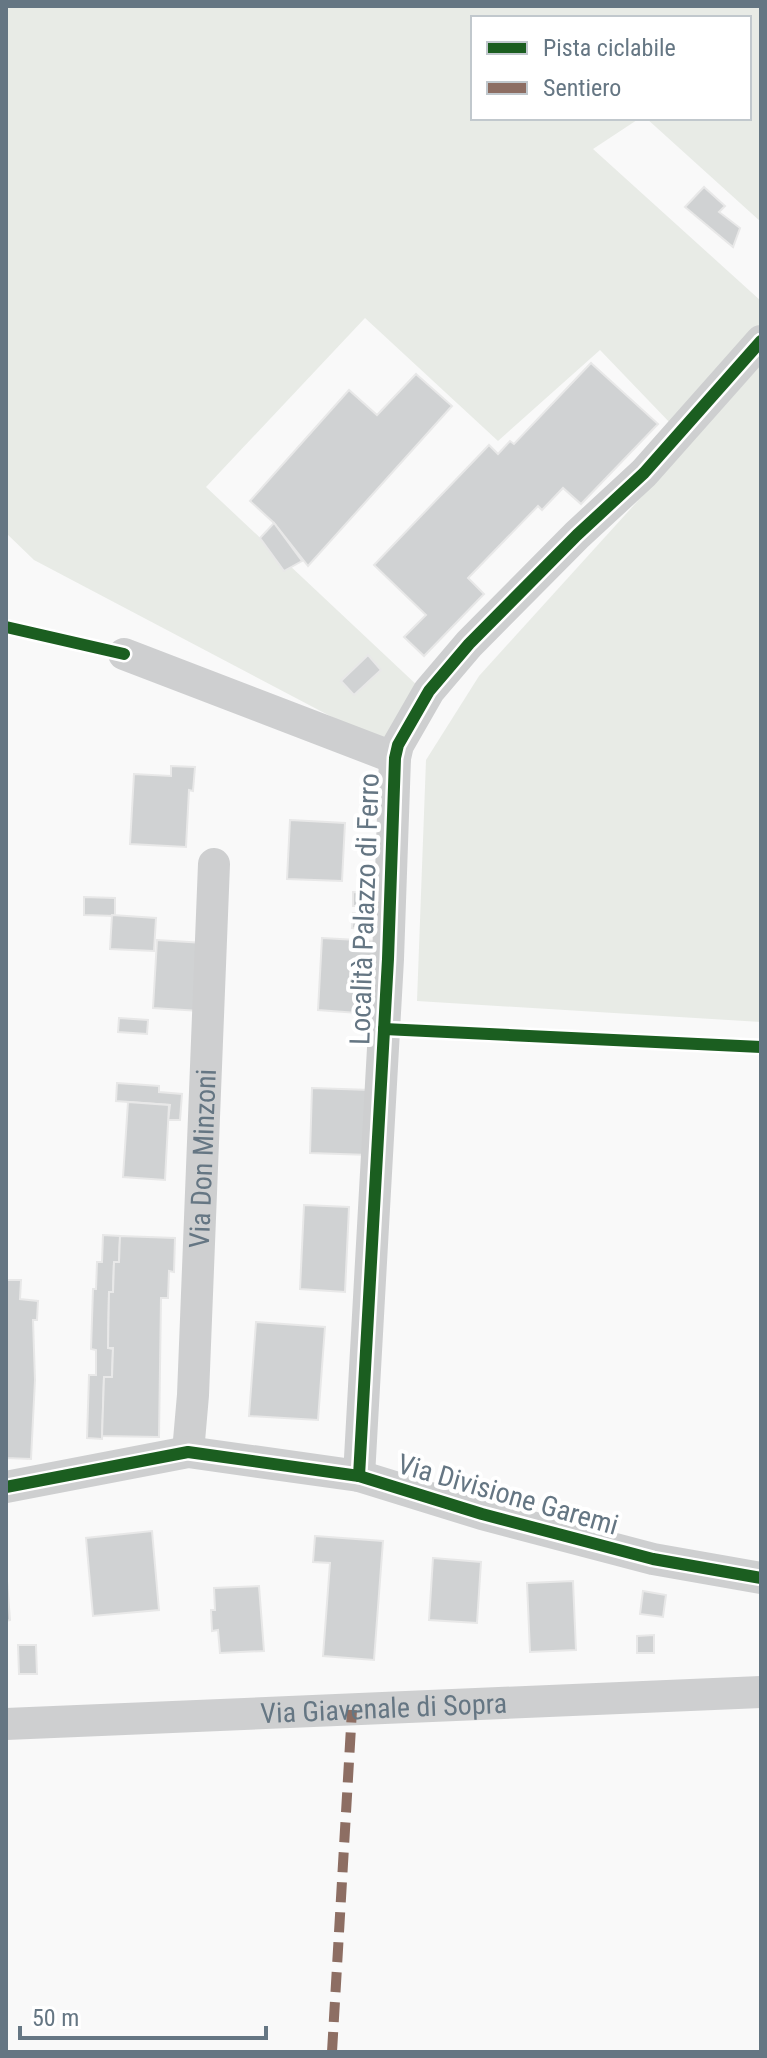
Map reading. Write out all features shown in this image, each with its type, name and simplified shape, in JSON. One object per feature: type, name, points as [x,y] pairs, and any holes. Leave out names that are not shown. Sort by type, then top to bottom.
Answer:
[{"type":"street","name":"Località Palazzo di Ferro","points":[[359,1476],[398,745],[429,691],[469,644],[577,535],[644,473],[761,341]]},
{"type":"street","name":"Località Palazzo di Ferro","points":[[124,654],[395,758]]},
{"type":"street","name":"Via Don Minzoni","points":[[188,1452],[193,1395],[214,864]]},
{"type":"street","name":"Via Divisione Garemi","points":[[6,1487],[188,1452],[359,1476],[482,1514],[653,1559],[761,1578]]},
{"type":"street","name":"Via Giavenale di Sopra","points":[[6,1724],[761,1692]]},
{"type":"shaded area","points":[[6,6],[761,6],[761,222],[648,120],[751,120],[751,16],[471,16],[471,120],[637,120],[593,149],[761,301],[761,327],[673,426],[600,350],[498,441],[365,318],[206,487],[420,688],[387,746],[34,560],[6,533]]},
{"type":"shaded area","points":[[761,365],[761,1022],[417,1001],[426,760],[479,676]]},
{"type":"building","points":[[704,187],[725,206],[719,212],[740,228],[733,247],[685,207]]},
{"type":"building","points":[[591,363],[658,424],[581,504],[563,488],[542,510],[538,506],[468,578],[484,594],[424,656],[404,637],[426,615],[374,565],[489,445],[498,454],[510,441],[514,444]]},
{"type":"building","points":[[416,374],[452,406],[308,566],[274,523],[250,501],[349,390],[377,415]]},
{"type":"building","points":[[274,523],[302,561],[284,571],[260,538]]},
{"type":"building","points":[[368,655],[381,670],[354,695],[341,681]]},
{"type":"building","points":[[171,766],[195,767],[193,791],[189,790],[186,847],[130,844],[134,774],[171,776]]},
{"type":"building","points":[[290,820],[345,823],[342,881],[287,879]]},
{"type":"building","points":[[353,892],[374,893],[373,906],[353,906]]},
{"type":"building","points":[[84,897],[115,898],[115,916],[84,915]]},
{"type":"building","points":[[353,913],[371,914],[370,929],[352,928]]},
{"type":"building","points":[[112,915],[156,918],[154,951],[110,949]]},
{"type":"building","points":[[322,938],[375,941],[371,1014],[318,1010]]},
{"type":"building","points":[[157,940],[204,943],[200,1011],[153,1008]]},
{"type":"building","points":[[119,1018],[148,1020],[147,1034],[118,1032]]},
{"type":"building","points":[[117,1083],[159,1086],[159,1092],[182,1094],[180,1120],[168,1120],[170,1105],[116,1101]]},
{"type":"building","points":[[312,1088],[371,1090],[370,1155],[310,1153]]},
{"type":"building","points":[[128,1102],[169,1105],[165,1180],[123,1177]]},
{"type":"building","points":[[304,1205],[349,1207],[345,1292],[300,1289]]},
{"type":"building","points":[[103,1235],[120,1236],[119,1262],[114,1262],[113,1292],[109,1292],[108,1348],[113,1349],[112,1377],[104,1377],[102,1439],[87,1438],[89,1375],[96,1375],[96,1350],[91,1349],[93,1289],[96,1289],[97,1262],[102,1262]]},
{"type":"building","points":[[120,1236],[175,1238],[174,1272],[169,1271],[168,1298],[161,1298],[159,1437],[102,1436],[104,1377],[112,1377],[113,1348],[108,1348],[109,1292],[113,1292],[114,1262],[119,1262]]},
{"type":"building","points":[[6,1280],[21,1280],[20,1299],[38,1301],[37,1320],[33,1320],[35,1380],[31,1459],[6,1458]]},
{"type":"building","points":[[256,1322],[325,1327],[318,1420],[249,1416]]},
{"type":"building","points":[[152,1531],[159,1610],[93,1616],[86,1538]]},
{"type":"building","points":[[315,1536],[383,1541],[374,1660],[323,1656],[330,1563],[313,1562]]},
{"type":"building","points":[[433,1558],[481,1562],[477,1623],[429,1620]]},
{"type":"building","points":[[6,1568],[10,1620],[6,1621]]},
{"type":"building","points":[[573,1581],[576,1650],[530,1652],[527,1583]]},
{"type":"building","points":[[259,1586],[264,1651],[220,1653],[218,1630],[212,1631],[214,1588]]},
{"type":"building","points":[[643,1591],[666,1595],[663,1617],[640,1614]]},
{"type":"building","points":[[654,1635],[654,1653],[637,1653],[637,1636]]},
{"type":"building","points":[[18,1645],[36,1645],[37,1674],[19,1674]]},
{"type":"marked path","points":[[332,2052],[352,1710]]},
{"type":"cycle path","points":[[359,1476],[398,745],[429,691],[469,644],[577,535],[644,473],[761,341]]},
{"type":"cycle path","points":[[6,627],[124,654]]},
{"type":"cycle path","points":[[384,1029],[761,1047]]},
{"type":"cycle path","points":[[6,1487],[188,1452],[359,1476],[482,1514],[653,1559],[761,1578]]}]
